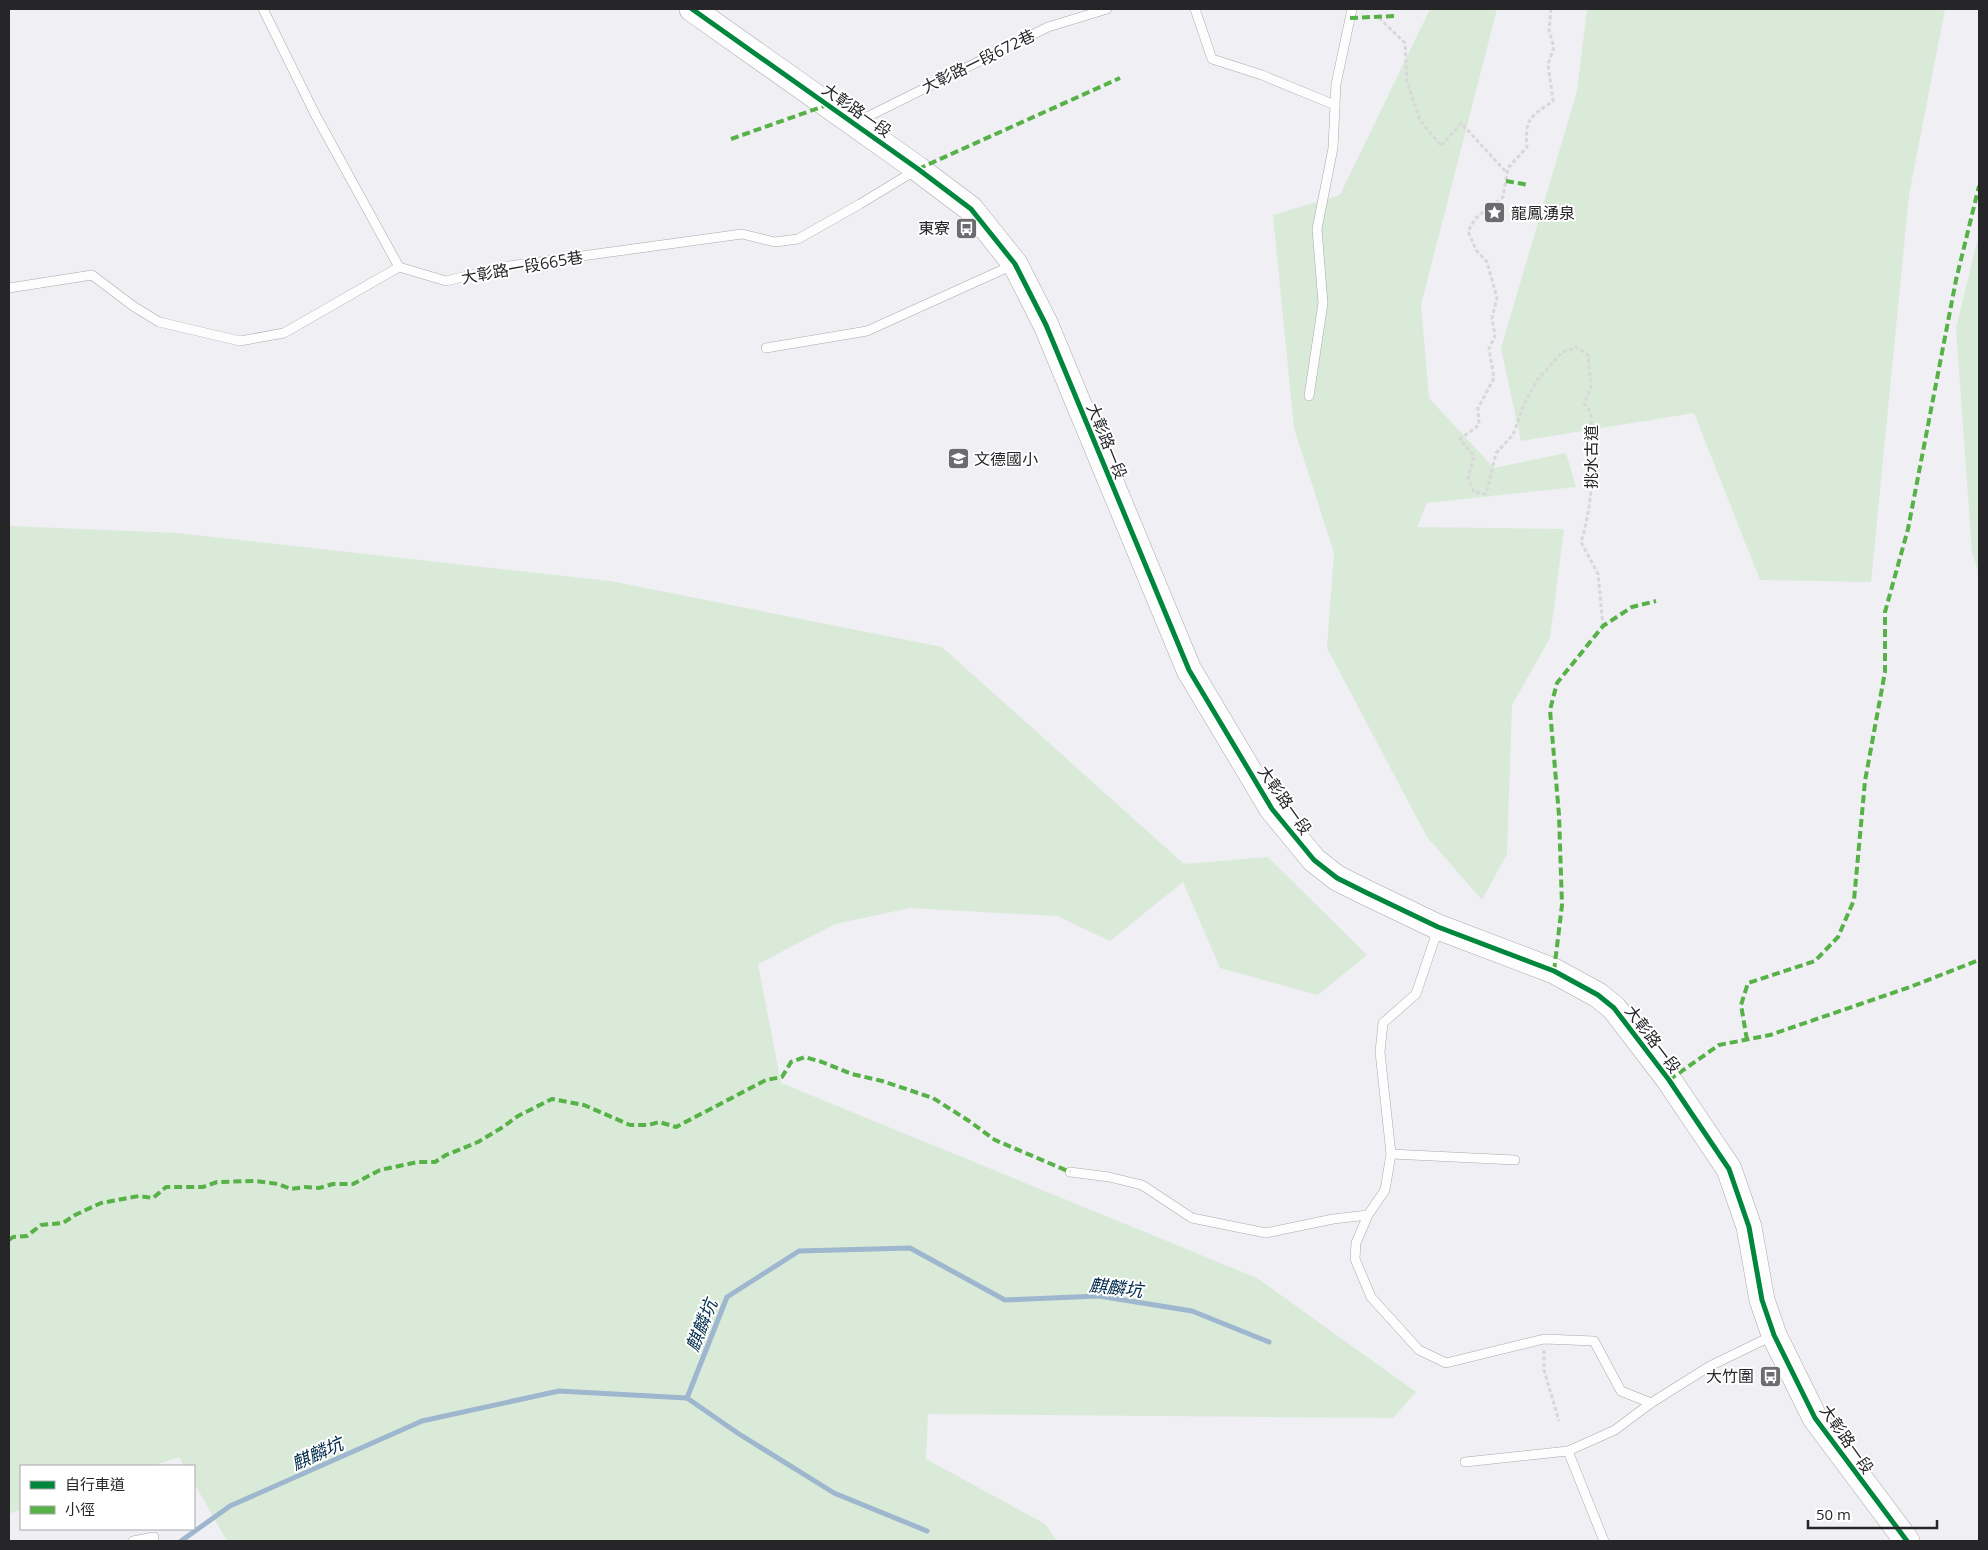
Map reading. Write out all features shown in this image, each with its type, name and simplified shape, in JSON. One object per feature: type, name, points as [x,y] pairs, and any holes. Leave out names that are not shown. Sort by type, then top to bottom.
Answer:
[{"type":"main road","name":"大彰路一段","points":[[692,9],[918,169],[970,209],[1015,264],[1046,325],[1189,670],[1272,810],[1314,860],[1337,878],[1438,927],[1554,971],[1598,995],[1614,1008],[1668,1080],[1729,1169],[1749,1227],[1762,1300],[1774,1335],[1815,1418],[1907,1541]]},
{"type":"lane","points":[[9,288],[92,274],[133,306],[159,322],[240,341],[284,332],[399,267],[315,114],[263,9]]},
{"type":"lane","name":"大彰路一段672巷","points":[[854,123],[1048,27],[1107,9]]},
{"type":"lane","points":[[1195,9],[1212,59],[1262,75],[1335,106]]},
{"type":"lane","points":[[1308,396],[1323,303],[1317,229],[1333,148],[1336,84],[1352,9]]},
{"type":"lane","name":"大彰路一段665巷","points":[[399,267],[446,282],[518,265],[742,234],[775,242],[798,239],[918,169]]},
{"type":"lane","points":[[766,348],[867,330],[1015,264]]},
{"type":"lane","points":[[1438,927],[1416,994],[1383,1023],[1380,1052],[1392,1154],[1385,1190],[1368,1216],[1356,1242],[1355,1259],[1371,1297],[1419,1350],[1446,1363],[1544,1340],[1594,1342],[1621,1391],[1651,1403]]},
{"type":"lane","points":[[1392,1154],[1515,1160]]},
{"type":"lane","points":[[1070,1172],[1109,1177],[1142,1185],[1192,1218],[1266,1233],[1333,1219],[1368,1216]]},
{"type":"lane","points":[[1465,1462],[1568,1451],[1616,1430],[1651,1403],[1710,1366],[1774,1335]]},
{"type":"lane","points":[[1568,1451],[1604,1541]]},
{"type":"lane","points":[[133,1541],[154,1537]]},
{"type":"path","points":[[1379,18],[1405,43],[1406,82],[1420,120],[1441,146],[1461,123],[1507,172]]},
{"type":"path","points":[[1544,1340],[1544,1370],[1559,1421]]},
{"type":"green space","points":[[1430,9],[1497,9],[1421,305],[1429,398],[1494,468],[1566,453],[1576,487],[1427,503],[1417,527],[1564,529],[1550,638],[1512,705],[1507,854],[1482,900],[1427,837],[1327,648],[1334,553],[1294,428],[1273,215],[1340,195]]},
{"type":"green space","points":[[1587,9],[1945,9],[1909,195],[1871,582],[1760,580],[1694,413],[1521,441],[1501,348],[1577,91]]},
{"type":"green space","points":[[1979,234],[1979,574],[1972,552],[1956,328]]},
{"type":"green space","points":[[9,526],[178,533],[610,581],[942,647],[1184,864],[1268,857],[1367,955],[1318,995],[1220,968],[1183,882],[1110,941],[1057,916],[910,908],[835,924],[758,964],[781,1083],[1257,1278],[1416,1392],[1393,1418],[928,1414],[926,1459],[1045,1524],[1057,1541],[227,1541],[195,1485],[195,1465],[183,1465],[179,1457],[155,1465],[20,1465],[20,1509],[9,1514]]},
{"type":"waterway","name":"麒麟坑","points":[[181,1541],[230,1506],[422,1421],[559,1391],[687,1398],[727,1297],[799,1251],[910,1248],[1005,1300],[1099,1296],[1192,1311],[1269,1342]]},
{"type":"waterway","points":[[687,1398],[739,1434],[834,1493],[927,1531]]},
{"type":"marked path","points":[[1350,18],[1395,16]]},
{"type":"marked path","points":[[918,169],[1120,78]]},
{"type":"marked path","points":[[731,139],[827,105]]},
{"type":"marked path","points":[[1506,181],[1529,185]]},
{"type":"marked path","points":[[1747,1040],[1741,1005],[1748,983],[1815,961],[1838,937],[1854,900],[1865,781],[1885,672],[1885,612],[1908,529],[1956,280],[1979,186]]},
{"type":"marked path","points":[[1554,971],[1562,905],[1559,815],[1550,710],[1557,683],[1603,626],[1632,607],[1656,601]]},
{"type":"marked path","points":[[1669,1080],[1719,1045],[1770,1035],[1910,987],[1979,960]]},
{"type":"marked path","points":[[9,1240],[13,1237],[27,1236],[41,1225],[63,1223],[101,1203],[139,1196],[153,1198],[166,1187],[203,1187],[217,1182],[255,1181],[278,1184],[291,1189],[319,1188],[333,1184],[353,1184],[380,1170],[418,1162],[435,1162],[446,1155],[478,1142],[518,1116],[552,1099],[584,1105],[630,1125],[649,1125],[659,1122],[676,1127],[766,1080],[782,1077],[791,1062],[805,1057],[852,1074],[882,1081],[933,1098],[995,1140],[1070,1172]]},
{"type":"cycle path","points":[[692,9],[918,169],[971,209],[1015,264],[1046,325],[1189,670],[1272,809],[1314,860],[1337,878],[1438,927],[1554,971],[1598,995],[1614,1008],[1669,1080],[1729,1169],[1749,1227],[1762,1300],[1774,1335],[1815,1418],[1907,1541]]},
{"type":"place","name":"龍鳳湧泉","points":[[1495,213]]},
{"type":"place","name":"東寮","points":[[966,228]]},
{"type":"place","name":"文德國小","points":[[958,459]]},
{"type":"place","name":"大竹圍","points":[[1770,1376]]}]
